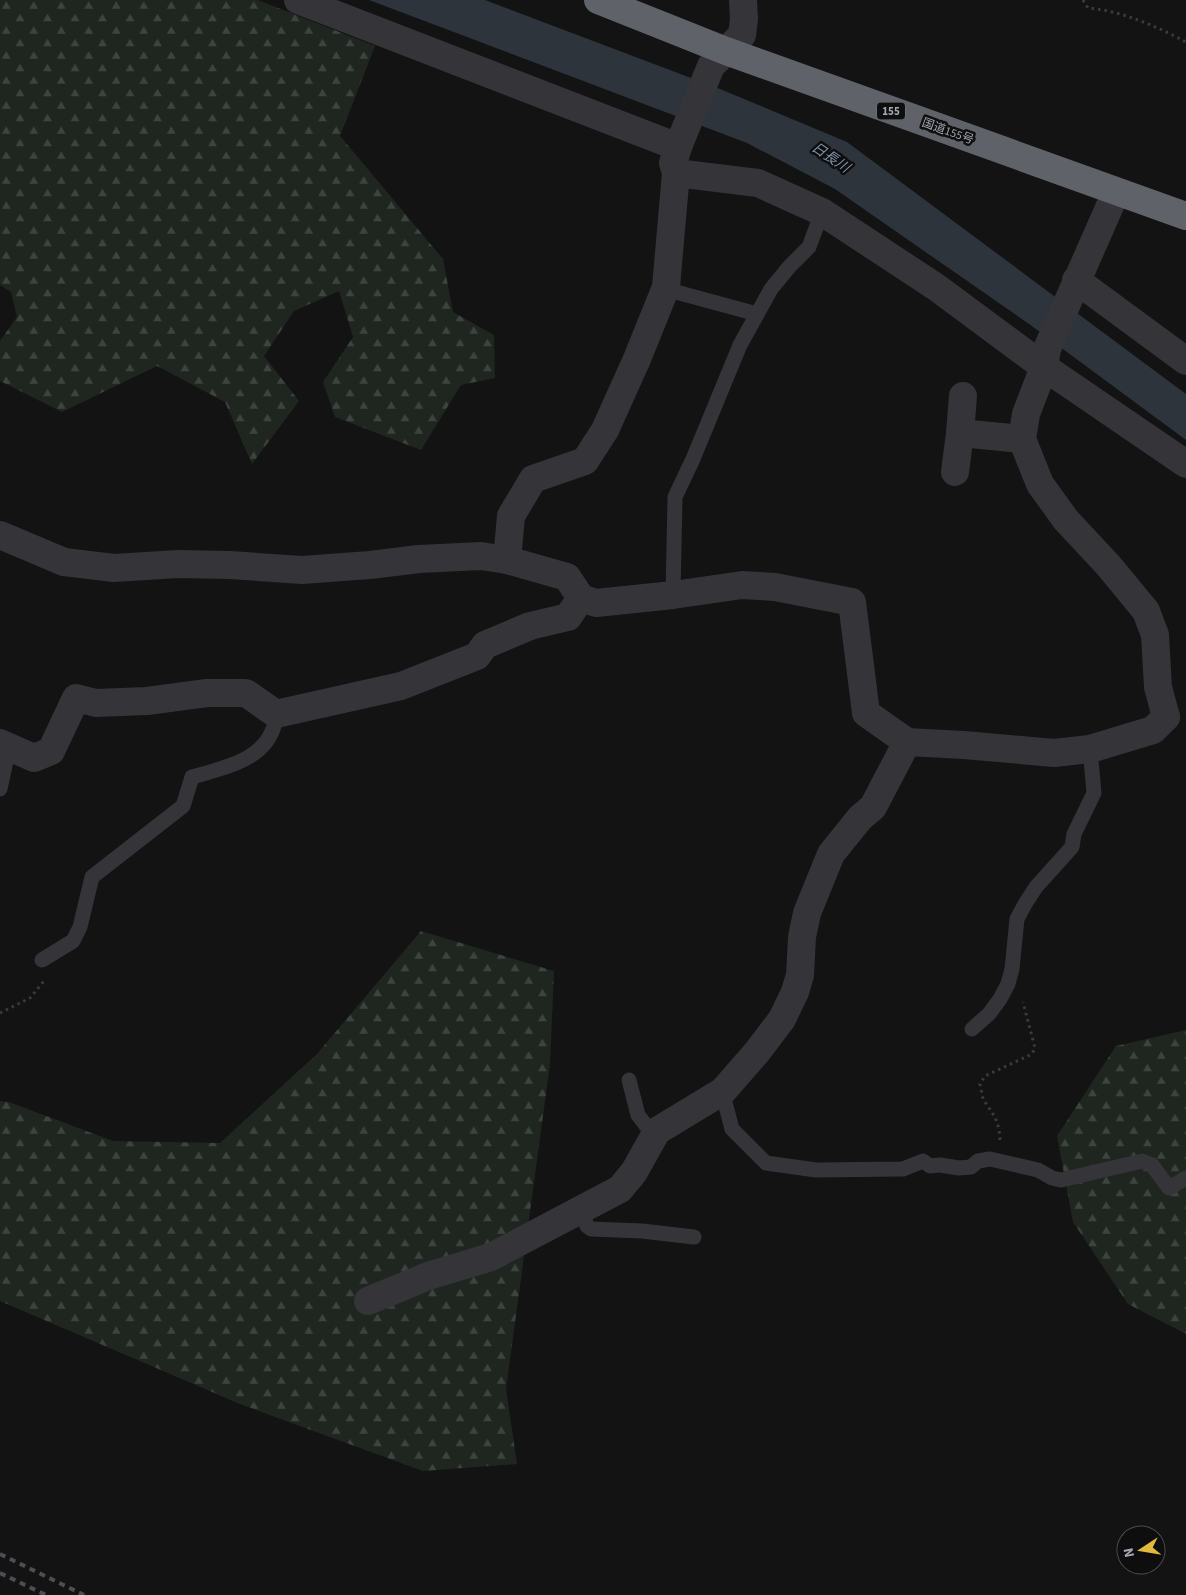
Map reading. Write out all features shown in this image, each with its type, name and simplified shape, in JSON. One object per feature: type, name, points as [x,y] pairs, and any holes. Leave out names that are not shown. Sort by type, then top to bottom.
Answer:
[{"type":"highway","name":"国道155号","points":[[598,0],[719,58],[1186,216]]},
{"type":"street","points":[[298,0],[677,160],[758,183],[822,212],[1046,358],[1186,464]]},
{"type":"street","points":[[507,560],[511,516],[533,479],[585,461],[605,430],[637,359],[665,289],[677,160],[719,58],[742,35],[744,0]]},
{"type":"street","points":[[0,535],[64,562],[114,568],[178,564],[230,565],[302,570],[419,559],[481,556],[507,560],[567,577],[581,598],[596,602],[673,596],[742,585],[775,587],[852,602],[866,713],[907,742],[1054,753],[1090,749],[1153,730],[1176,719],[1158,687],[1155,635],[1146,611],[1108,565],[1066,520],[1040,484],[1022,439],[1026,414],[1046,358],[1076,280],[1116,192]]},
{"type":"street","points":[[1076,280],[1186,361]]},
{"type":"street","points":[[955,472],[963,396]]},
{"type":"street","points":[[960,433],[1022,439]]},
{"type":"street","points":[[5,745],[34,758],[51,751],[76,698],[96,703],[147,701],[207,693],[246,693],[276,714],[401,686],[477,656],[485,645],[530,626],[568,617],[581,598]]},
{"type":"street","points":[[368,1300],[428,1276],[491,1257],[620,1188],[634,1172],[657,1131],[722,1091],[757,1052],[782,1019],[795,992],[800,975],[802,938],[807,913],[831,854],[860,818],[873,807],[907,742]]},
{"type":"lane","points":[[673,596],[675,497],[693,459],[740,345],[771,289],[809,247],[822,212]]},
{"type":"lane","points":[[665,289],[757,314]]},
{"type":"lane","points":[[42,960],[73,941],[80,926],[92,877],[184,806],[192,777],[227,767],[252,755],[267,741],[274,728],[276,714]]},
{"type":"lane","points":[[0,789],[5,745]]},
{"type":"lane","points":[[972,1029],[989,1014],[1008,984],[1012,968],[1018,919],[1036,887],[1072,847],[1074,834],[1094,792],[1090,749]]},
{"type":"lane","points":[[629,1080],[638,1115],[654,1136]]},
{"type":"lane","points":[[722,1091],[732,1128],[766,1163],[816,1170],[894,1170],[903,1169],[923,1161],[930,1166],[971,1167],[978,1161],[990,1159],[1038,1170],[1052,1178],[1061,1180],[1142,1161],[1152,1166],[1169,1188],[1186,1178]]},
{"type":"lane","points":[[581,1209],[587,1226],[591,1229],[642,1231],[694,1237]]},
{"type":"path","points":[[1083,0],[1088,8],[1101,9],[1126,16],[1186,42]]},
{"type":"path","points":[[0,1013],[30,998],[61,960],[64,947]]},
{"type":"path","points":[[995,1160],[1000,1142],[1000,1129],[995,1117],[983,1099],[980,1084],[985,1076],[1032,1054],[1035,1048],[1016,973],[1012,968]]},
{"type":"green space","points":[[0,0],[258,0],[375,46],[340,136],[443,259],[453,312],[494,335],[495,378],[461,385],[421,450],[335,417],[323,382],[353,337],[339,291],[294,311],[264,356],[299,401],[252,464],[225,402],[157,366],[62,412],[0,381],[0,341],[17,317],[11,292],[0,285]]},
{"type":"green space","points":[[421,931],[554,971],[550,1064],[506,1389],[517,1464],[423,1471],[240,1404],[0,1301],[0,1101],[9,1102],[113,1141],[220,1143],[317,1054]]},
{"type":"green space","points":[[1186,1030],[1186,1334],[1128,1304],[1073,1222],[1057,1136],[1116,1046]]},
{"type":"water","name":"日長川","points":[[369,0],[485,0],[720,89],[847,142],[1186,394],[1186,440],[1029,324],[835,189],[747,143]]},
{"type":"railway","points":[[0,1554],[84,1595]]},
{"type":"railway","points":[[0,1573],[46,1595]]}]
